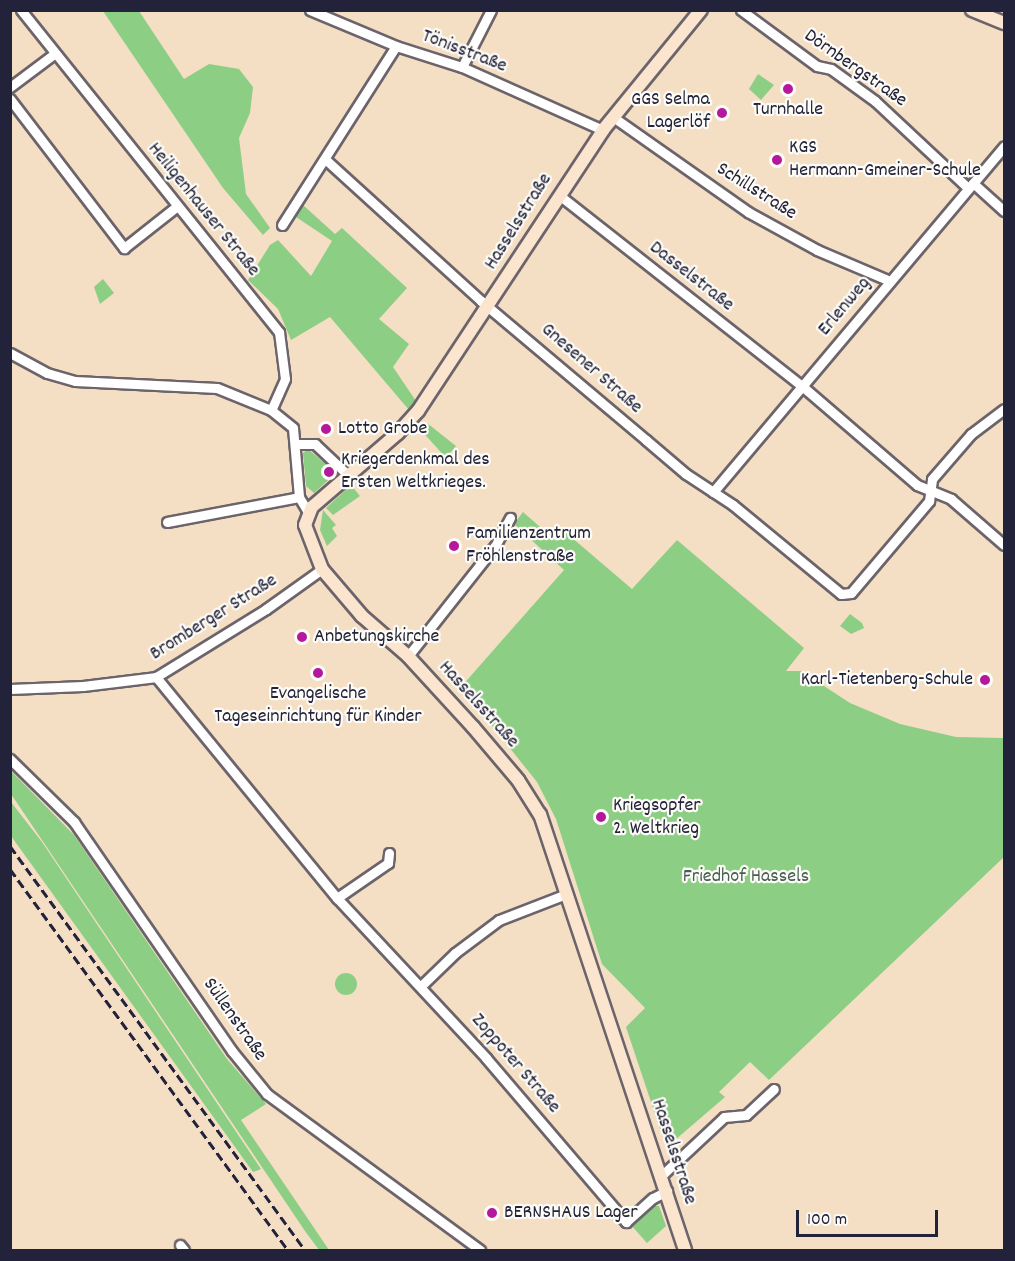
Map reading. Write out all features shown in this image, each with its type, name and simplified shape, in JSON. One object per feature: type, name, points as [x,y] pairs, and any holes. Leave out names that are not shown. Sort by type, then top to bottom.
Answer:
[{"type":"street","name":"Heiligenhauser Straße","points":[[21,10],[176,207],[279,332],[285,379],[271,410]]},
{"type":"street","name":"Tönisstraße","points":[[310,10],[396,46],[462,68],[603,130]]},
{"type":"street","points":[[462,68],[491,10]]},
{"type":"street","name":"Hasselsstraße","points":[[685,1251],[667,1191],[540,815],[530,797],[473,727],[408,656],[362,616],[322,569],[306,532],[308,512],[413,418],[603,130],[701,10]]},
{"type":"street","name":"Dörnbergstraße","points":[[741,10],[817,66],[831,69],[875,101],[971,186],[1005,211]]},
{"type":"street","points":[[972,10],[1005,23]]},
{"type":"street","points":[[282,225],[396,46]]},
{"type":"street","points":[[10,87],[54,54]]},
{"type":"street","points":[[10,99],[124,248],[176,207]]},
{"type":"street","name":"Schillstraße","points":[[613,117],[748,212],[817,250],[890,281]]},
{"type":"street","name":"Erlenweg","points":[[713,492],[1005,146]]},
{"type":"street","name":"Gnesener Straße","points":[[325,159],[489,306],[676,466],[713,492],[844,595],[851,593],[929,501],[931,491]]},
{"type":"street","name":"Dasselstraße","points":[[559,195],[802,386],[917,485],[951,499],[1005,545]]},
{"type":"street","points":[[10,353],[47,373],[75,381],[217,388],[271,410],[291,424],[296,444],[299,497],[308,512]]},
{"type":"street","points":[[931,491],[932,478],[971,434],[1005,409]]},
{"type":"street","points":[[296,444],[315,444],[349,476]]},
{"type":"street","points":[[167,522],[299,497]]},
{"type":"street","points":[[408,656],[495,546],[510,518]]},
{"type":"street","name":"Bromberger Straße","points":[[10,688],[83,686],[156,677],[266,609],[322,569]]},
{"type":"street","name":"Zoppoter Straße","points":[[156,677],[337,898],[421,986],[626,1222],[653,1198],[667,1191]]},
{"type":"street","name":"Süllenstraße","points":[[10,759],[74,822],[232,1051],[267,1094],[480,1251]]},
{"type":"street","points":[[337,898],[388,863],[389,853]]},
{"type":"street","points":[[421,986],[455,953],[499,920],[566,894]]},
{"type":"street","points":[[661,1176],[724,1117],[746,1115],[774,1089]]},
{"type":"green space","points":[[103,11],[139,11],[184,79],[209,64],[239,69],[253,87],[250,113],[239,138],[246,194],[270,228],[263,235],[223,188]]},
{"type":"green space","points":[[758,74],[774,85],[761,100],[749,89]]},
{"type":"green space","points":[[303,205],[335,234],[342,228],[407,288],[379,319],[409,344],[393,367],[416,401],[409,410],[330,317],[291,340],[278,309],[248,280],[270,245],[278,240],[311,276],[332,241],[296,217]]},
{"type":"green space","points":[[103,279],[114,293],[100,304],[94,287]]},
{"type":"green space","points":[[427,423],[456,446],[446,458],[420,429]]},
{"type":"green space","points":[[308,449],[336,473],[314,493],[306,486],[303,453]]},
{"type":"green space","points":[[351,485],[360,496],[333,515],[326,508]]},
{"type":"green space","points":[[323,510],[336,525],[332,528],[337,536],[327,546],[320,530]]},
{"type":"green space","name":"Friedhof Hassels","points":[[523,512],[556,541],[564,531],[632,589],[677,540],[804,648],[786,671],[801,671],[850,703],[900,724],[956,737],[1004,738],[1004,857],[769,1080],[750,1062],[719,1092],[725,1097],[675,1140],[661,1132],[626,1027],[645,1008],[602,964],[556,819],[537,782],[461,687],[564,570],[514,524]]},
{"type":"green space","points":[[850,614],[862,623],[864,628],[851,634],[840,626]]},
{"type":"green space","points":[[10,770],[74,835],[227,1059],[266,1104],[241,1120],[329,1250],[319,1250],[305,1231],[11,794]]},
{"type":"green space","points":[[11,802],[42,842],[261,1169],[253,1172],[11,836]]},
{"type":"green space","points":[[346,973],[354,976],[357,984],[354,992],[346,995],[338,992],[335,984],[338,976]]},
{"type":"green space","points":[[654,1206],[659,1206],[666,1226],[647,1243],[631,1225]]},
{"type":"railway","points":[[10,846],[305,1250]]},
{"type":"railway","points":[[10,869],[288,1250]]},
{"type":"place","name":"Turnhalle","points":[[788,89]]},
{"type":"place","name":"GGS Selma Lagerlöf","points":[[722,113]]},
{"type":"place","name":"KGS Hermann-Gmeiner-Schule","points":[[777,160]]},
{"type":"place","name":"Lotto Grobe","points":[[326,429]]},
{"type":"place","name":"Kriegerdenkmal des Ersten Weltkrieges.","points":[[329,472]]},
{"type":"place","name":"Familienzentrum Fröhlenstraße","points":[[454,546]]},
{"type":"place","name":"Anbetungskirche","points":[[302,637]]},
{"type":"place","name":"Evangelische Tageseinrichtung für Kinder","points":[[318,673]]},
{"type":"place","name":"Karl-Tietenberg-Schule","points":[[985,680]]},
{"type":"place","name":"Kriegsopfer 2. Weltkrieg","points":[[601,817]]},
{"type":"place","name":"BERNSHAUS Lager","points":[[492,1213]]}]
